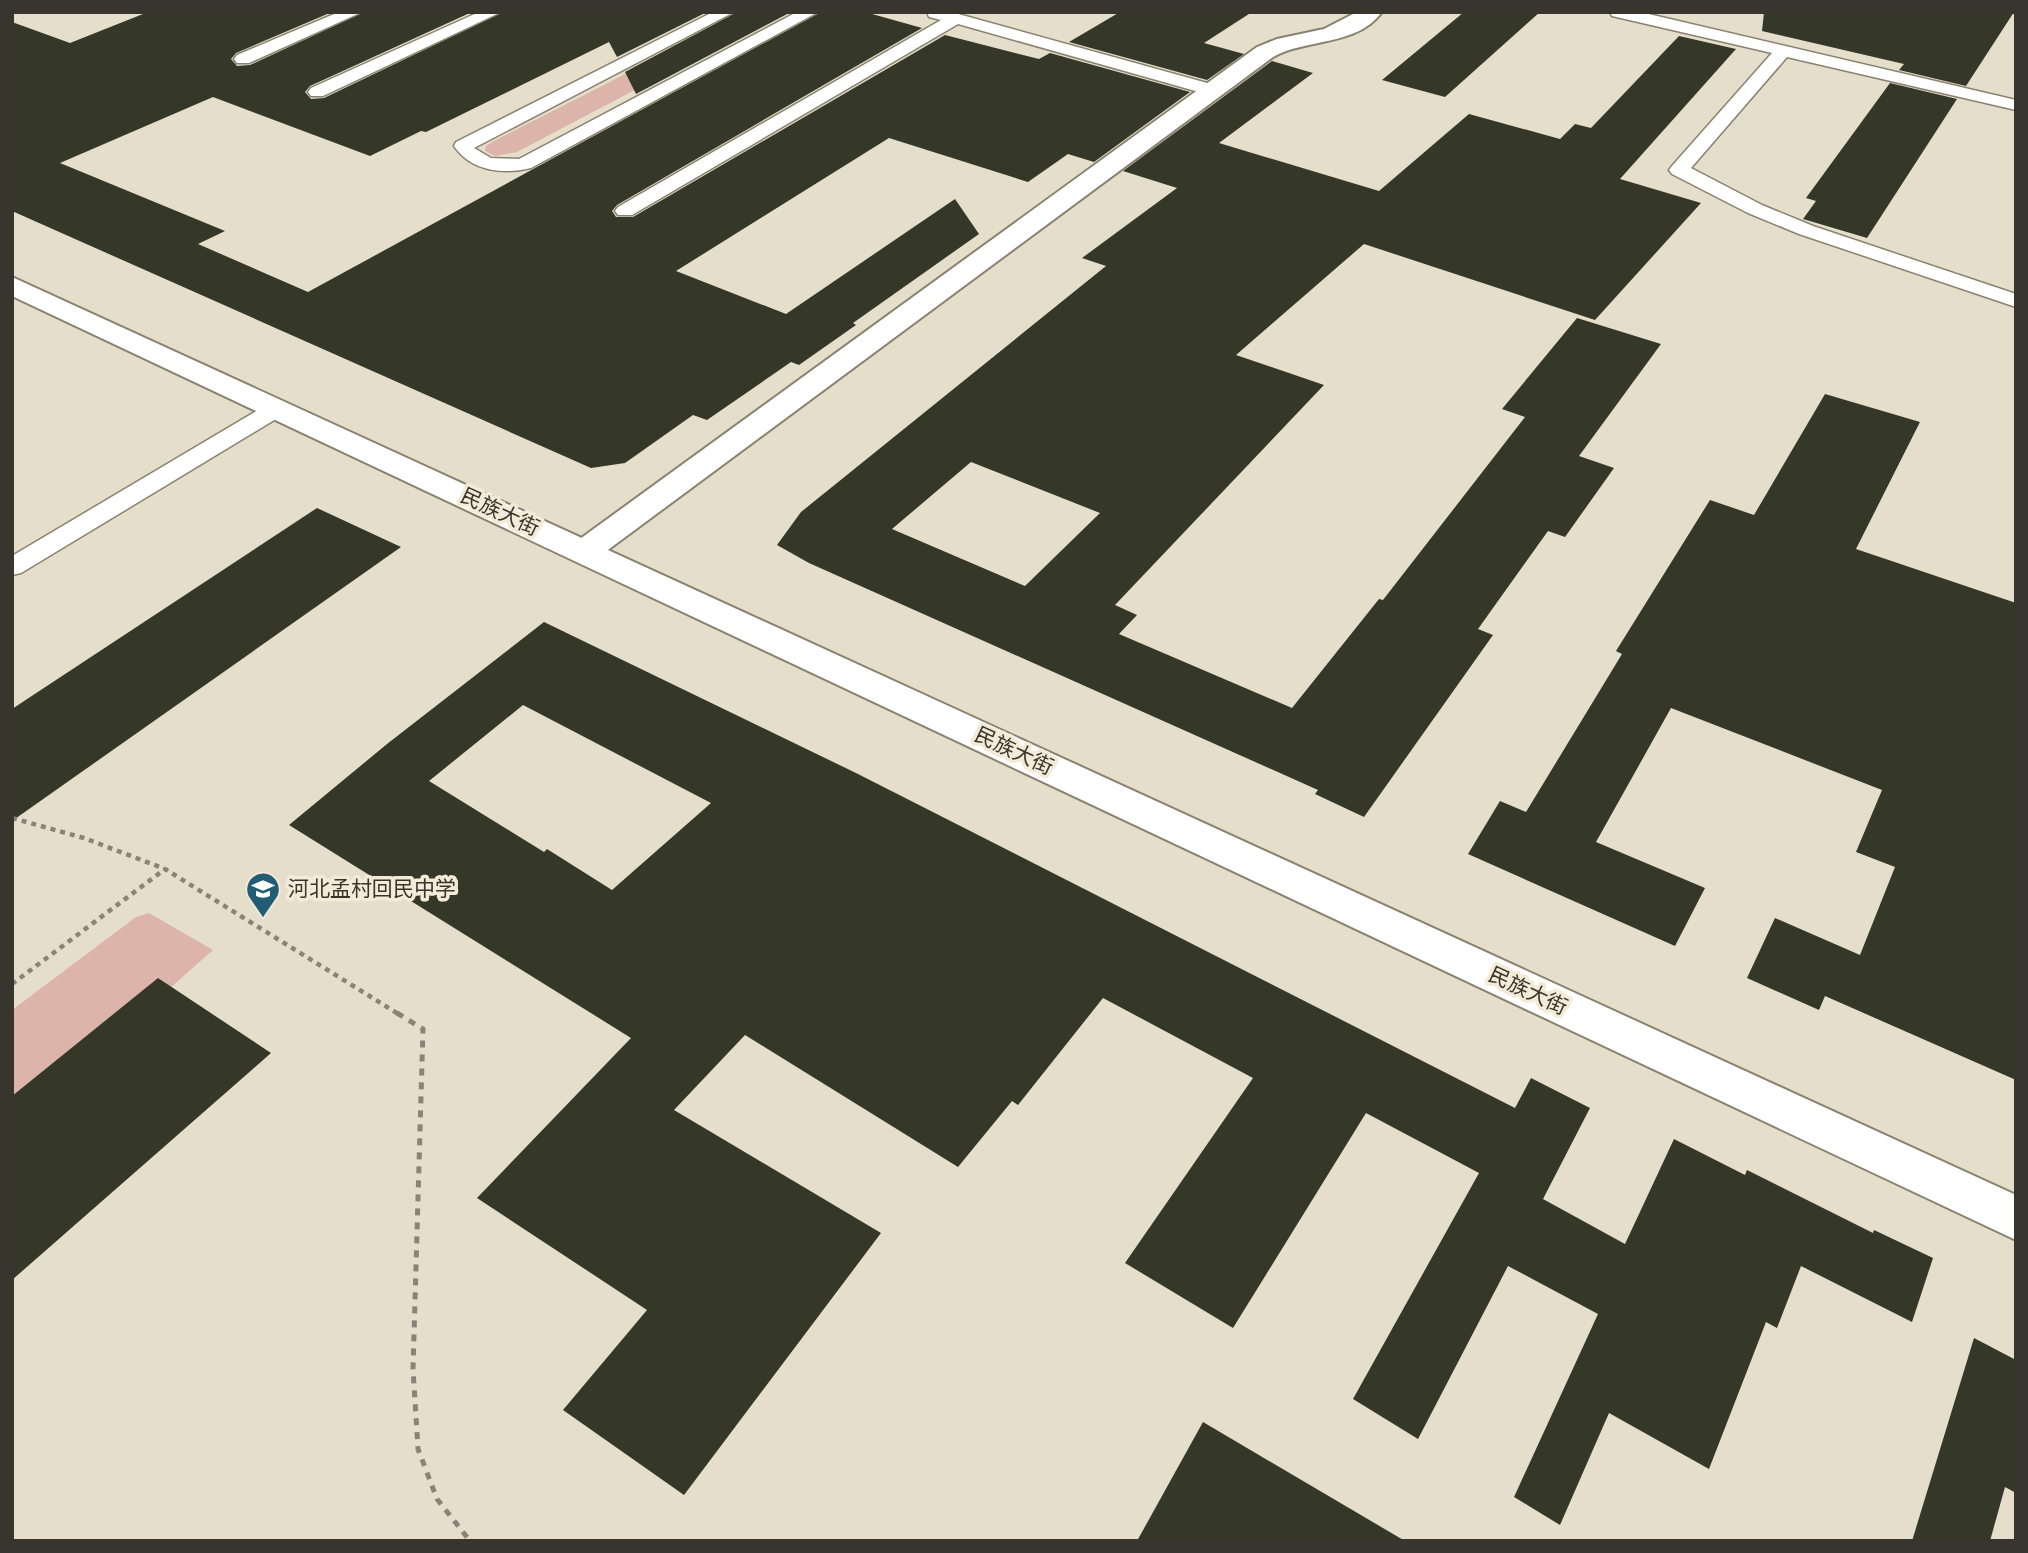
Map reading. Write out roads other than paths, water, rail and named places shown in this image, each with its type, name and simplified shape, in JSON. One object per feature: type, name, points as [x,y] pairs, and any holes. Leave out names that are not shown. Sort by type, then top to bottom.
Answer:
[{"type":"main road","points":[[585,551],[1282,41],[1317,38],[1340,31],[1371,12]]},
{"type":"main road","name":"民族大街","points":[[12,285],[2016,1218]]},
{"type":"lane","points":[[243,59],[354,12]]},
{"type":"lane","points":[[317,92],[493,12]]},
{"type":"lane","points":[[726,12],[463,146],[468,156],[500,167],[524,164],[810,12]]},
{"type":"lane","points":[[932,12],[1212,90]]},
{"type":"lane","points":[[1618,12],[2016,105]]},
{"type":"lane","points":[[625,211],[955,19]]},
{"type":"lane","points":[[1782,52],[1679,170],[1755,209],[1806,230],[2016,301]]},
{"type":"lane","points":[[12,567],[278,408]]},
{"type":"place","name":"河北孟村回民中学","points":[[263,919]]}]
